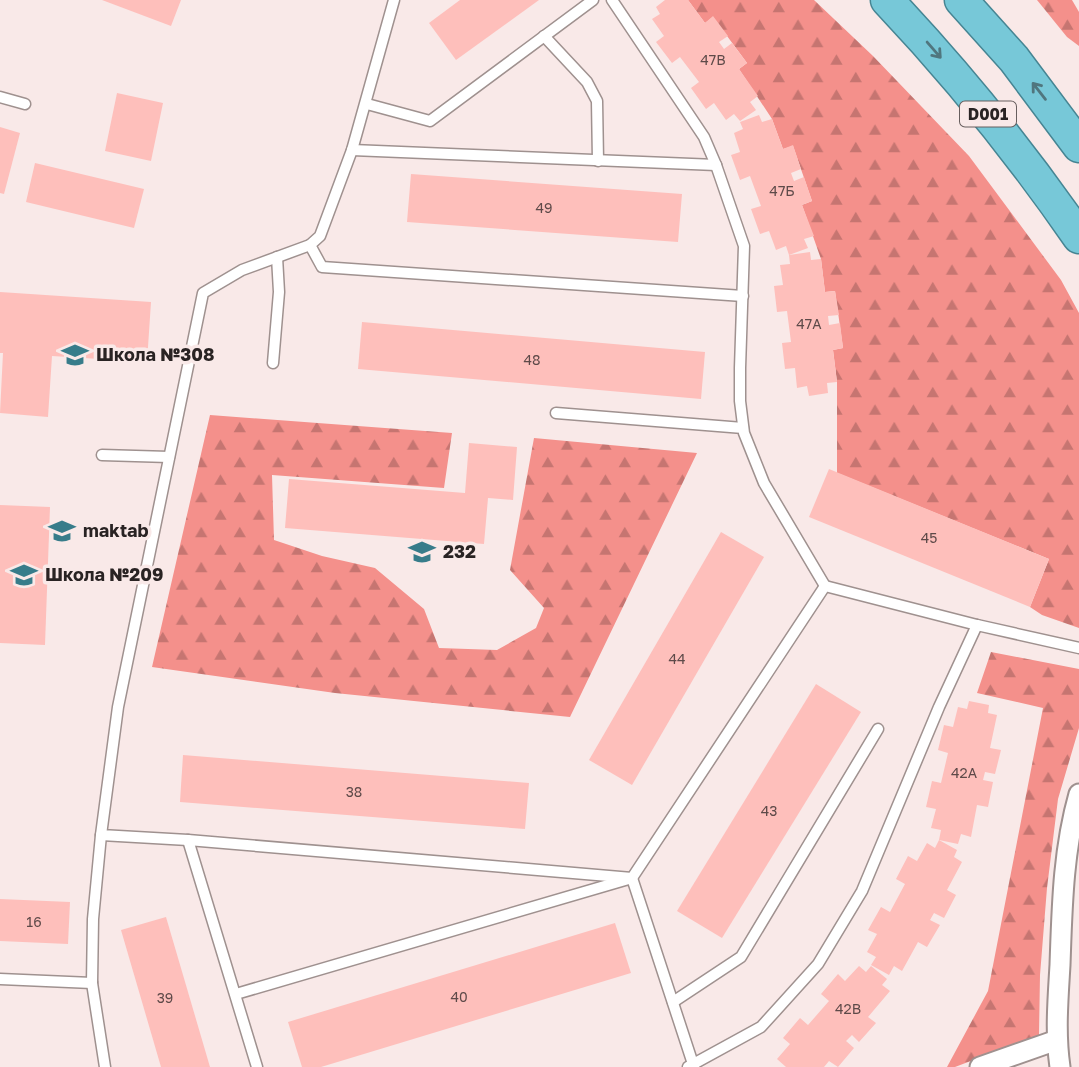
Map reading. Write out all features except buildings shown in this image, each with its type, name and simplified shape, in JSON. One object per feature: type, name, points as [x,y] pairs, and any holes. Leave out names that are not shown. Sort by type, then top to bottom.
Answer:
[{"type":"highway","name":"D001","points":[[887,0],[925,40],[1002,131],[1079,237]]},
{"type":"highway","name":"D001","points":[[961,0],[1014,60],[1079,146]]},
{"type":"street","points":[[1060,1067],[1057,1040],[1066,852],[1079,794]]},
{"type":"street","points":[[980,1067],[1057,1040]]},
{"type":"lane","points":[[105,1067],[92,983],[93,919],[101,835],[118,707],[203,293],[242,270],[310,245],[320,236],[352,150],[394,0]]},
{"type":"lane","points":[[366,104],[430,121],[593,0]]},
{"type":"lane","points":[[612,0],[704,137],[716,165],[744,246],[740,368],[743,428],[753,461],[764,483],[825,586],[1079,648]]},
{"type":"lane","points":[[544,36],[587,82],[597,101],[598,160]]},
{"type":"lane","points":[[0,97],[25,104]]},
{"type":"lane","points":[[352,150],[716,165]]},
{"type":"lane","points":[[310,245],[322,267],[743,296]]},
{"type":"lane","points":[[273,363],[279,292],[277,257]]},
{"type":"lane","points":[[556,413],[743,428]]},
{"type":"lane","points":[[102,455],[169,457]]},
{"type":"lane","points":[[236,994],[632,878],[825,586]]},
{"type":"lane","points":[[632,878],[692,1066],[761,1027],[818,964],[862,891],[977,625]]},
{"type":"lane","points":[[673,1002],[741,957],[878,729]]},
{"type":"lane","points":[[101,835],[632,878]]},
{"type":"lane","points":[[188,841],[257,1067]]},
{"type":"lane","points":[[0,979],[92,983]]},
{"type":"green space","points":[[688,0],[814,0],[873,56],[969,156],[1061,280],[1079,313],[1079,628],[1042,615],[1030,607],[1049,559],[837,473],[837,382],[833,350],[843,348],[835,291],[825,292],[821,259],[802,205],[812,201],[793,146],[783,149],[772,119],[739,69],[747,63],[713,17],[705,23]]},
{"type":"green space","points":[[1037,0],[1072,0],[1079,12],[1079,46],[1067,37]]},
{"type":"green space","name":"232","points":[[210,415],[452,433],[444,488],[272,475],[274,540],[322,556],[375,568],[424,609],[439,648],[497,650],[536,628],[544,608],[510,570],[534,438],[697,453],[570,717],[335,693],[152,667]]},
{"type":"green space","points":[[991,652],[1079,669],[1079,728],[1058,799],[1047,888],[1040,975],[1039,1035],[955,1067],[947,1067],[988,991],[1043,708],[977,693]]},
{"type":"place","name":"Школа №308","points":[[75,355]]},
{"type":"place","name":"maktab","points":[[62,531]]},
{"type":"place","name":"232","points":[[422,552]]},
{"type":"place","name":"Школа №209","points":[[24,575]]}]
